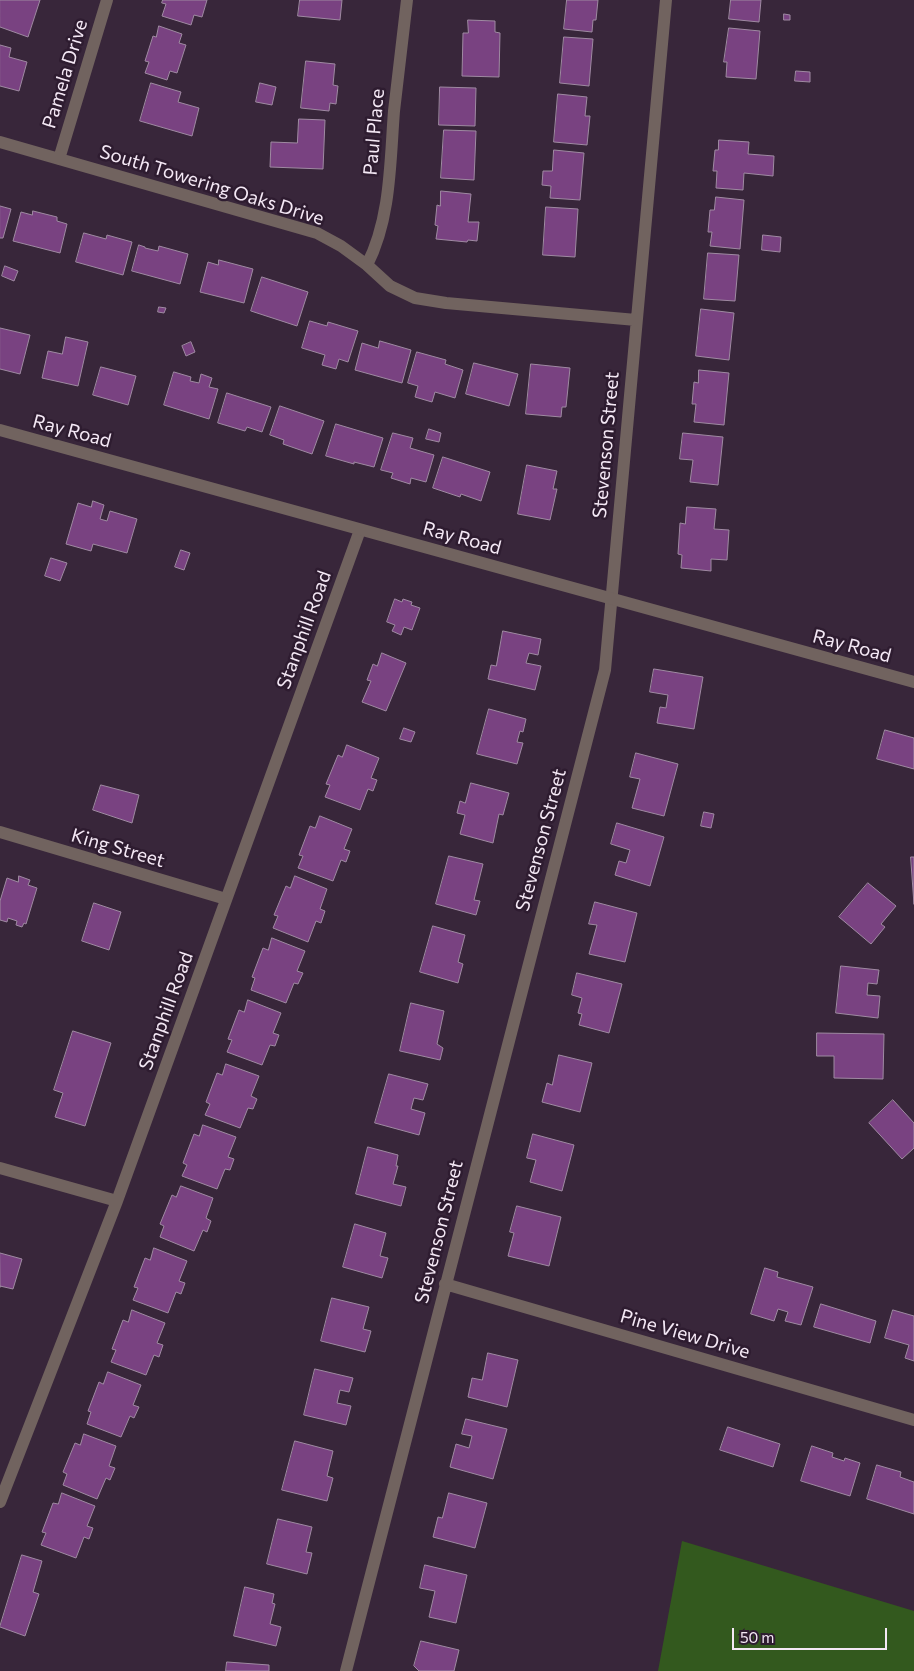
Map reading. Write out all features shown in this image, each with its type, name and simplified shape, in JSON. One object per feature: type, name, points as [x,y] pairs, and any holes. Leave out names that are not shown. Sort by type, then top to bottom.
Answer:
[{"type":"street","name":"Pamela Drive","points":[[59,159],[107,0]]},
{"type":"street","name":"Paul Place","points":[[367,264],[375,249],[382,228],[388,189],[395,102],[407,0]]},
{"type":"street","name":"Stevenson Street","points":[[346,1671],[605,670],[610,598],[666,0]]},
{"type":"street","name":"South Towering Oaks Drive","points":[[0,142],[317,233],[341,246],[367,264],[390,286],[415,298],[446,304],[636,320]]},
{"type":"street","name":"Ray Road","points":[[0,430],[914,682]]},
{"type":"street","name":"Stanphill Road","points":[[0,1502],[117,1201],[360,530]]},
{"type":"street","name":"King Street","points":[[0,832],[226,899]]},
{"type":"street","points":[[0,1168],[117,1201]]},
{"type":"street","name":"Pine View Drive","points":[[445,1284],[914,1420]]},
{"type":"green space","points":[[682,1541],[914,1611],[914,1671],[658,1671]]},
{"type":"building","points":[[0,0],[40,0],[28,37],[0,27]]},
{"type":"building","points":[[163,0],[207,0],[202,17],[194,15],[191,25],[162,16],[166,4],[162,3]]},
{"type":"building","points":[[300,0],[342,0],[340,20],[298,16]]},
{"type":"building","points":[[567,0],[598,0],[596,20],[593,20],[592,32],[564,29]]},
{"type":"building","points":[[731,0],[761,0],[759,22],[729,19]]},
{"type":"building","points":[[784,14],[790,15],[790,20],[784,20]]},
{"type":"building","points":[[468,20],[495,21],[495,32],[500,33],[499,77],[462,76],[463,33],[468,33]]},
{"type":"building","points":[[159,26],[182,34],[179,43],[186,45],[177,73],[170,71],[167,80],[145,73],[149,62],[145,61],[153,36],[156,37]]},
{"type":"building","points":[[729,28],[760,31],[756,79],[726,77],[727,62],[724,62]]},
{"type":"building","points":[[564,37],[593,39],[589,86],[560,83]]},
{"type":"building","points":[[0,45],[11,48],[9,57],[27,62],[19,91],[0,86]]},
{"type":"building","points":[[306,61],[335,64],[333,85],[338,86],[336,104],[330,103],[329,111],[301,108]]},
{"type":"building","points":[[796,71],[810,72],[810,82],[795,81]]},
{"type":"building","points":[[151,83],[181,92],[178,102],[199,108],[192,136],[140,121]]},
{"type":"building","points":[[260,83],[276,87],[272,105],[256,102]]},
{"type":"building","points":[[440,87],[476,88],[475,126],[439,125]]},
{"type":"building","points":[[558,94],[587,97],[585,116],[590,116],[587,145],[554,142]]},
{"type":"building","points":[[299,119],[325,120],[323,169],[270,167],[271,142],[297,143]]},
{"type":"building","points":[[444,130],[476,131],[474,180],[441,178]]},
{"type":"building","points":[[719,140],[749,142],[748,154],[774,156],[773,176],[744,173],[743,190],[716,188],[717,171],[713,171],[715,150],[718,150]]},
{"type":"building","points":[[554,150],[584,153],[580,200],[550,198],[551,186],[542,185],[543,171],[552,171]]},
{"type":"building","points":[[441,191],[471,194],[468,222],[479,222],[477,241],[436,239],[438,226],[435,225],[437,205],[440,206]]},
{"type":"building","points":[[716,197],[744,200],[740,249],[710,246],[712,232],[708,232],[710,210],[714,210]]},
{"type":"building","points":[[0,206],[11,209],[3,238],[0,238]]},
{"type":"building","points":[[546,207],[578,209],[575,257],[543,255]]},
{"type":"building","points":[[33,211],[57,217],[57,221],[67,224],[60,253],[13,241],[21,212],[32,215]]},
{"type":"building","points":[[84,233],[106,239],[107,235],[132,242],[123,275],[76,262]]},
{"type":"building","points":[[763,235],[781,237],[780,252],[762,250]]},
{"type":"building","points":[[139,245],[158,251],[159,246],[188,254],[180,284],[132,271]]},
{"type":"building","points":[[708,253],[739,255],[735,301],[704,299]]},
{"type":"building","points":[[219,260],[253,269],[244,303],[200,292],[208,262],[218,265]]},
{"type":"building","points":[[5,266],[18,271],[14,281],[2,276]]},
{"type":"building","points":[[262,277],[308,292],[297,326],[251,311]]},
{"type":"building","points":[[159,307],[166,308],[164,313],[158,312]]},
{"type":"building","points":[[701,309],[734,313],[729,360],[696,356]]},
{"type":"building","points":[[310,321],[327,326],[328,322],[358,331],[348,362],[339,359],[336,369],[322,365],[325,355],[302,348]]},
{"type":"building","points":[[0,328],[30,335],[20,374],[0,369]]},
{"type":"building","points":[[66,337],[88,342],[78,386],[42,378],[48,351],[62,354]]},
{"type":"building","points":[[380,341],[411,350],[402,383],[355,370],[362,343],[378,348]]},
{"type":"building","points":[[191,342],[195,352],[186,356],[182,346]]},
{"type":"building","points":[[417,352],[446,360],[445,364],[463,370],[455,398],[435,392],[432,402],[415,397],[418,386],[408,383]]},
{"type":"building","points":[[474,363],[518,374],[509,406],[466,394]]},
{"type":"building","points":[[531,364],[570,368],[566,407],[562,407],[561,417],[526,414]]},
{"type":"building","points":[[101,367],[136,376],[128,405],[93,395]]},
{"type":"building","points":[[699,370],[729,373],[724,425],[694,422],[696,404],[692,404],[694,382],[698,383]]},
{"type":"building","points":[[174,372],[191,377],[190,381],[199,383],[201,374],[212,378],[209,387],[218,389],[209,419],[164,405]]},
{"type":"building","points":[[227,393],[271,407],[262,432],[247,427],[245,431],[218,423]]},
{"type":"building","points":[[280,406],[324,421],[312,454],[283,444],[284,440],[270,435]]},
{"type":"building","points":[[336,424],[383,438],[374,467],[354,462],[354,464],[326,456]]},
{"type":"building","points":[[429,429],[441,433],[439,442],[426,439]]},
{"type":"building","points":[[393,433],[413,438],[410,448],[434,455],[426,482],[411,478],[410,484],[391,478],[393,473],[381,470]]},
{"type":"building","points":[[683,433],[723,437],[718,485],[690,482],[693,460],[680,459]]},
{"type":"building","points":[[443,457],[490,472],[481,501],[461,494],[460,497],[433,488]]},
{"type":"building","points":[[527,465],[557,471],[553,489],[557,489],[550,520],[518,514]]},
{"type":"building","points":[[93,501],[104,505],[100,519],[107,521],[110,511],[137,519],[127,553],[93,544],[91,551],[66,544],[78,503],[91,507]]},
{"type":"building","points":[[687,507],[716,509],[714,529],[729,530],[727,560],[711,559],[711,571],[681,568],[682,555],[678,554],[680,523],[685,524]]},
{"type":"building","points":[[181,550],[190,553],[184,570],[175,567]]},
{"type":"building","points":[[51,558],[67,563],[60,581],[45,576]]},
{"type":"building","points":[[395,599],[402,602],[403,599],[412,602],[411,605],[420,608],[412,630],[404,627],[401,635],[392,631],[395,625],[387,622]]},
{"type":"building","points":[[503,631],[541,639],[538,655],[529,653],[526,663],[541,666],[535,690],[488,679],[491,665],[496,666]]},
{"type":"building","points":[[382,653],[406,663],[386,711],[362,702],[371,681],[367,680],[373,664],[377,666]]},
{"type":"building","points":[[654,669],[703,677],[694,729],[657,723],[660,707],[666,708],[668,695],[650,692]]},
{"type":"building","points":[[489,709],[526,719],[523,732],[520,731],[517,742],[523,743],[517,764],[477,754]]},
{"type":"building","points":[[404,728],[415,732],[411,742],[400,739]]},
{"type":"building","points":[[885,730],[914,738],[914,769],[877,759]]},
{"type":"building","points":[[347,745],[379,758],[371,778],[377,780],[373,791],[368,789],[360,810],[325,797],[330,785],[326,784],[338,755],[342,757]]},
{"type":"building","points":[[636,753],[678,764],[664,816],[632,808],[640,779],[630,777]]},
{"type":"building","points":[[471,783],[509,793],[503,815],[499,814],[493,843],[460,834],[465,815],[457,813],[460,801],[465,803]]},
{"type":"building","points":[[101,785],[139,795],[132,823],[93,810]]},
{"type":"building","points":[[704,812],[714,814],[711,828],[701,826]]},
{"type":"building","points":[[320,816],[352,829],[344,849],[350,851],[346,862],[341,860],[333,881],[298,868],[303,856],[299,855],[310,826],[315,828]]},
{"type":"building","points":[[617,823],[664,837],[650,886],[615,875],[619,861],[626,863],[630,850],[611,844]]},
{"type":"building","points":[[449,856],[483,864],[474,900],[480,901],[476,915],[436,904]]},
{"type":"building","points":[[911,857],[914,857],[914,904]]},
{"type":"building","points":[[19,876],[30,880],[28,885],[37,888],[26,924],[24,923],[22,927],[16,925],[17,921],[8,918],[7,922],[0,920],[0,901],[7,878],[18,882]]},
{"type":"building","points":[[295,876],[327,889],[320,909],[325,911],[321,923],[316,921],[308,942],[273,928],[278,916],[274,915],[286,886],[290,888]]},
{"type":"building","points":[[868,883],[896,906],[881,924],[885,927],[871,944],[839,917]]},
{"type":"building","points":[[595,902],[637,913],[625,962],[589,954],[597,925],[589,924]]},
{"type":"building","points":[[94,903],[121,912],[109,950],[82,941]]},
{"type":"building","points":[[433,926],[465,935],[458,962],[463,964],[458,983],[420,972]]},
{"type":"building","points":[[272,938],[305,951],[297,971],[303,973],[298,984],[294,983],[286,1003],[251,990],[255,978],[252,977],[263,948],[268,950]]},
{"type":"building","points":[[841,966],[879,970],[877,984],[868,983],[867,995],[880,996],[878,1018],[836,1013]]},
{"type":"building","points":[[577,973],[622,984],[609,1033],[579,1025],[582,1014],[578,1013],[582,998],[572,995]]},
{"type":"building","points":[[248,1000],[281,1013],[273,1033],[279,1035],[275,1046],[270,1045],[262,1065],[227,1052],[232,1040],[228,1039],[239,1010],[244,1012]]},
{"type":"building","points":[[411,1003],[444,1011],[437,1044],[443,1048],[440,1060],[400,1051]]},
{"type":"building","points":[[73,1031],[111,1043],[85,1126],[55,1117],[63,1093],[54,1090]]},
{"type":"building","points":[[817,1033],[884,1034],[883,1079],[834,1078],[834,1056],[817,1056]]},
{"type":"building","points":[[559,1055],[592,1063],[580,1112],[542,1102],[547,1083],[552,1085]]},
{"type":"building","points":[[226,1064],[259,1076],[251,1096],[257,1099],[253,1109],[248,1108],[240,1128],[205,1115],[210,1104],[206,1102],[217,1073],[222,1075]]},
{"type":"building","points":[[389,1074],[428,1084],[423,1100],[414,1098],[411,1109],[425,1113],[419,1135],[375,1123]]},
{"type":"building","points":[[893,1100],[914,1123],[914,1148],[902,1159],[869,1123]]},
{"type":"building","points":[[203,1125],[236,1137],[228,1157],[234,1159],[230,1170],[225,1169],[217,1189],[182,1176],[187,1165],[183,1163],[194,1134],[199,1136]]},
{"type":"building","points":[[533,1134],[574,1145],[562,1191],[530,1182],[536,1160],[527,1158]]},
{"type":"building","points":[[368,1147],[398,1155],[396,1166],[398,1166],[393,1184],[406,1187],[401,1206],[356,1194]]},
{"type":"building","points":[[181,1186],[213,1198],[206,1218],[211,1221],[207,1232],[203,1230],[194,1251],[160,1237],[164,1226],[160,1224],[172,1195],[176,1197]]},
{"type":"building","points":[[517,1206],[561,1217],[549,1266],[508,1256],[514,1233],[510,1232]]},
{"type":"building","points":[[355,1224],[386,1233],[380,1256],[388,1258],[382,1278],[343,1267]]},
{"type":"building","points":[[154,1248],[187,1261],[179,1281],[185,1283],[181,1294],[176,1292],[168,1313],[133,1300],[138,1288],[134,1287],[145,1258],[150,1260]]},
{"type":"building","points":[[0,1253],[22,1259],[13,1289],[0,1286]]},
{"type":"building","points":[[765,1268],[778,1272],[777,1277],[813,1287],[801,1325],[785,1321],[788,1312],[778,1309],[774,1321],[751,1314]]},
{"type":"building","points":[[332,1298],[369,1307],[363,1329],[371,1331],[365,1352],[321,1341]]},
{"type":"building","points":[[821,1304],[876,1321],[870,1343],[814,1327]]},
{"type":"building","points":[[132,1310],[165,1323],[157,1343],[163,1345],[159,1357],[154,1355],[146,1375],[111,1362],[116,1350],[112,1349],[123,1320],[128,1322]]},
{"type":"building","points":[[893,1310],[914,1316],[914,1361],[905,1358],[909,1345],[885,1338]]},
{"type":"building","points":[[488,1353],[518,1360],[507,1407],[468,1397],[472,1378],[482,1380]]},
{"type":"building","points":[[315,1369],[353,1378],[349,1392],[340,1390],[337,1403],[351,1406],[346,1425],[304,1415]]},
{"type":"building","points":[[108,1372],[141,1385],[133,1405],[139,1407],[134,1418],[130,1416],[121,1437],[87,1424],[91,1412],[88,1411],[99,1382],[103,1384]]},
{"type":"building","points":[[466,1419],[507,1429],[493,1479],[450,1467],[456,1444],[469,1448],[472,1436],[462,1434]]},
{"type":"building","points":[[728,1427],[780,1444],[773,1467],[720,1450]]},
{"type":"building","points":[[84,1434],[116,1446],[109,1466],[115,1468],[110,1480],[106,1478],[97,1499],[63,1485],[67,1474],[63,1472],[75,1443],[80,1445]]},
{"type":"building","points":[[295,1441],[333,1451],[327,1476],[333,1478],[327,1501],[282,1490]]},
{"type":"building","points":[[812,1446],[833,1453],[832,1457],[844,1461],[845,1458],[860,1463],[850,1496],[801,1481]]},
{"type":"building","points":[[877,1465],[901,1472],[900,1477],[914,1482],[914,1514],[867,1499]]},
{"type":"building","points":[[62,1493],[95,1506],[87,1526],[93,1528],[89,1539],[84,1537],[76,1558],[41,1545],[46,1533],[42,1532],[53,1503],[58,1504]]},
{"type":"building","points":[[449,1493],[487,1503],[475,1548],[433,1537],[438,1517],[442,1518]]},
{"type":"building","points":[[278,1519],[312,1527],[306,1552],[312,1553],[307,1574],[267,1564]]},
{"type":"building","points":[[22,1555],[42,1561],[33,1592],[39,1594],[25,1636],[0,1627]]},
{"type":"building","points":[[425,1565],[467,1575],[456,1623],[429,1617],[435,1591],[420,1588]]},
{"type":"building","points":[[245,1587],[274,1594],[272,1603],[275,1604],[270,1624],[281,1627],[276,1646],[234,1636]]},
{"type":"building","points":[[421,1641],[459,1650],[454,1671],[419,1671],[414,1666]]},
{"type":"building","points":[[227,1662],[269,1665],[269,1671],[226,1671]]}]
